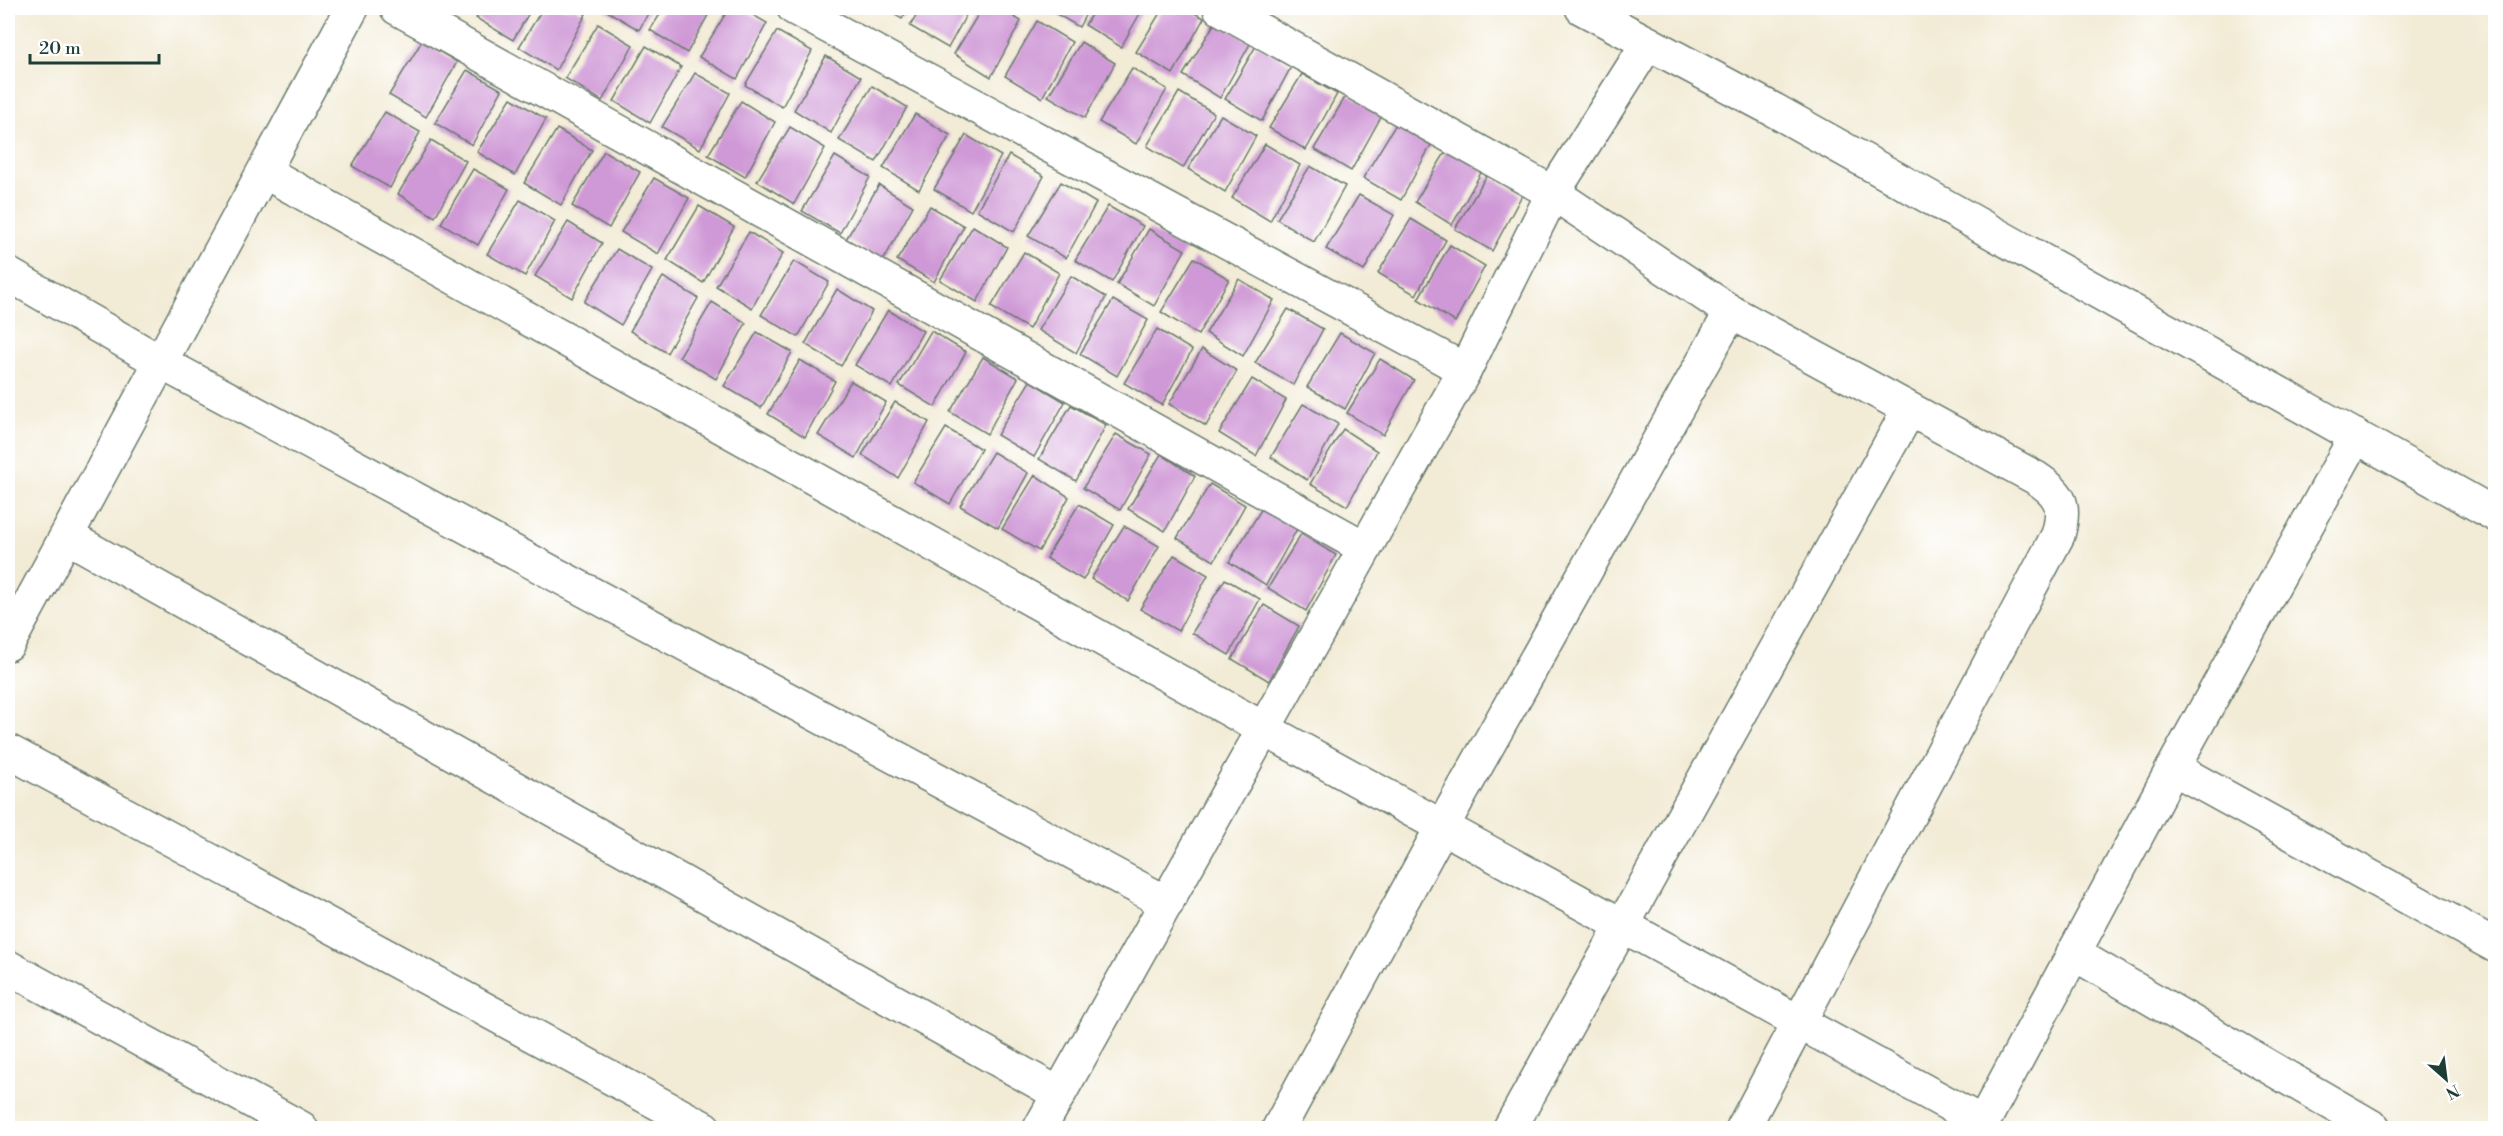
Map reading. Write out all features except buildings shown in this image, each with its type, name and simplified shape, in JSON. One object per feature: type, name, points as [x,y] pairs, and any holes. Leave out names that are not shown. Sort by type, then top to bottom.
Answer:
[{"type":"street","points":[[8,644],[68,537],[352,8]]},
{"type":"street","points":[[397,8],[1365,548]]},
{"type":"street","points":[[794,8],[1465,370]]},
{"type":"street","points":[[1220,8],[1553,193],[1731,312],[2052,488],[2060,501],[2063,516],[2058,535],[1743,1128]]},
{"type":"street","points":[[1582,8],[1784,116],[2496,514]]},
{"type":"street","points":[[1040,1128],[1465,370],[1553,193],[1648,43]]},
{"type":"street","points":[[265,172],[1982,1126],[2172,768],[2356,436]]},
{"type":"street","points":[[8,274],[162,363],[1167,903]]},
{"type":"street","points":[[1279,1128],[1442,827],[1731,312]]},
{"type":"street","points":[[1510,1128],[1909,410]]},
{"type":"street","points":[[68,537],[1059,1094]]},
{"type":"street","points":[[8,751],[704,1128]]},
{"type":"street","points":[[2172,768],[2496,946]]},
{"type":"street","points":[[2073,953],[2374,1128]]},
{"type":"street","points":[[8,967],[301,1128]]}]
